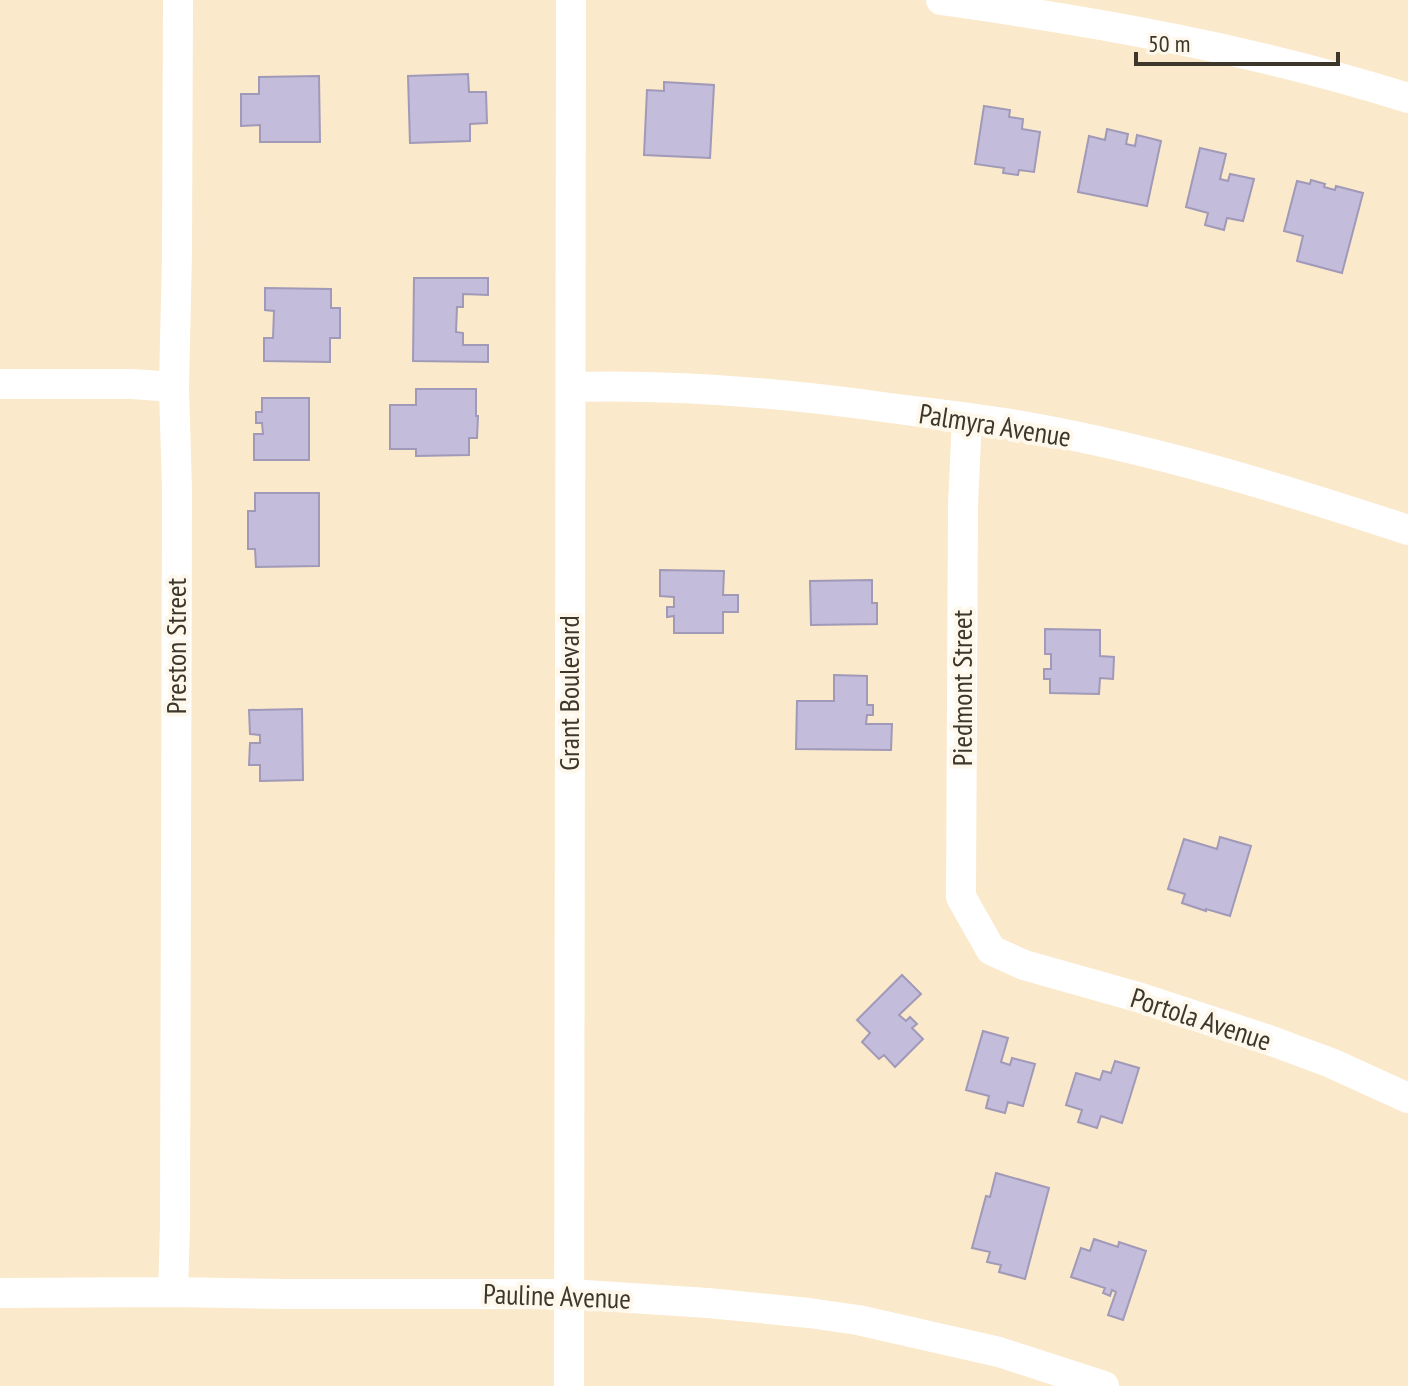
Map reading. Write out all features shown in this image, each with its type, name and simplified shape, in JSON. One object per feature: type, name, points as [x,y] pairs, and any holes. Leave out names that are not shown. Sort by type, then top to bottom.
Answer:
[{"type":"street","name":"Preston Street","points":[[173,1292],[177,491],[174,387],[178,0]]},
{"type":"street","name":"Grant Boulevard","points":[[569,1386],[571,0]]},
{"type":"street","points":[[941,0],[1059,16],[1190,41],[1408,98]]},
{"type":"street","points":[[0,384],[174,387]]},
{"type":"street","name":"Palmyra Avenue","points":[[571,387],[629,385],[731,391],[822,399],[1028,427],[1200,467],[1408,530]]},
{"type":"street","name":"Piedmont Street","points":[[967,418],[963,505],[961,897],[991,950]]},
{"type":"street","name":"Portola Avenue","points":[[991,950],[1024,965],[1141,998],[1269,1040],[1331,1063],[1408,1098]]},
{"type":"street","name":"Pauline Avenue","points":[[0,1293],[569,1294],[708,1303],[858,1320],[999,1352],[1104,1386]]},
{"type":"building","points":[[468,74],[469,92],[486,92],[487,123],[470,124],[470,141],[410,143],[408,76]]},
{"type":"building","points":[[319,76],[320,142],[260,142],[260,125],[241,126],[241,94],[259,94],[259,77]]},
{"type":"building","points":[[664,82],[714,85],[710,158],[644,155],[647,90],[664,91]]},
{"type":"building","points":[[984,106],[1010,110],[1009,117],[1023,119],[1022,129],[1040,132],[1034,172],[1019,170],[1018,175],[1003,173],[1004,168],[975,164]]},
{"type":"building","points":[[1107,129],[1128,134],[1126,144],[1135,146],[1137,135],[1161,141],[1147,206],[1078,192],[1089,136],[1105,140]]},
{"type":"building","points":[[1200,148],[1226,154],[1220,179],[1228,181],[1230,174],[1254,179],[1243,221],[1227,218],[1224,230],[1205,225],[1208,213],[1186,207]]},
{"type":"building","points":[[1311,180],[1335,190],[1336,186],[1363,193],[1342,273],[1297,261],[1303,236],[1284,231],[1297,181],[1310,184]]},
{"type":"building","points":[[414,278],[488,278],[488,295],[463,294],[463,307],[457,307],[456,332],[463,333],[463,345],[488,345],[488,362],[413,361]]},
{"type":"building","points":[[265,288],[331,289],[331,308],[340,308],[340,338],[330,338],[330,362],[264,361],[264,338],[273,338],[274,311],[265,310]]},
{"type":"building","points":[[416,389],[476,389],[477,438],[469,438],[469,455],[416,456],[416,449],[390,449],[390,405],[416,405]]},
{"type":"building","points":[[262,398],[309,398],[309,460],[254,460],[254,434],[263,434],[262,423],[256,423],[256,412],[262,412]]},
{"type":"building","points":[[255,493],[319,493],[319,566],[256,567],[255,549],[248,549],[248,511],[255,511]]},
{"type":"building","points":[[660,570],[724,571],[723,595],[738,595],[738,612],[723,612],[723,633],[674,633],[674,616],[667,617],[667,607],[674,607],[674,597],[660,596]]},
{"type":"building","points":[[872,580],[872,603],[877,603],[877,624],[811,625],[810,581]]},
{"type":"building","points":[[1045,629],[1100,630],[1100,656],[1114,657],[1113,679],[1100,678],[1099,694],[1050,693],[1050,679],[1044,679],[1044,669],[1051,669],[1051,654],[1045,654]]},
{"type":"building","points":[[834,675],[867,676],[867,705],[873,705],[873,715],[867,715],[866,724],[892,724],[891,750],[796,749],[797,701],[834,701]]},
{"type":"building","points":[[302,709],[303,780],[260,781],[260,765],[249,765],[250,743],[260,743],[260,735],[250,734],[249,710]]},
{"type":"building","points":[[1220,837],[1251,846],[1230,916],[1182,903],[1185,894],[1168,889],[1184,839],[1217,849]]},
{"type":"building","points":[[902,975],[921,994],[899,1015],[906,1021],[910,1017],[917,1024],[912,1028],[923,1039],[895,1067],[884,1055],[879,1059],[862,1042],[870,1033],[857,1020]]},
{"type":"building","points":[[983,1031],[1008,1038],[1001,1062],[1010,1065],[1012,1058],[1035,1064],[1023,1106],[1008,1102],[1005,1113],[986,1108],[989,1096],[966,1090]]},
{"type":"building","points":[[1115,1061],[1139,1068],[1122,1123],[1101,1116],[1097,1128],[1078,1122],[1082,1110],[1066,1105],[1076,1073],[1100,1080],[1103,1071],[1111,1073]]},
{"type":"building","points":[[996,1173],[1049,1188],[1025,1279],[999,1272],[1001,1265],[987,1262],[990,1252],[972,1248],[986,1196],[990,1197]]},
{"type":"building","points":[[1094,1239],[1118,1247],[1119,1242],[1146,1251],[1123,1320],[1108,1315],[1116,1292],[1112,1290],[1110,1296],[1103,1293],[1105,1288],[1071,1277],[1081,1248],[1090,1251]]}]
